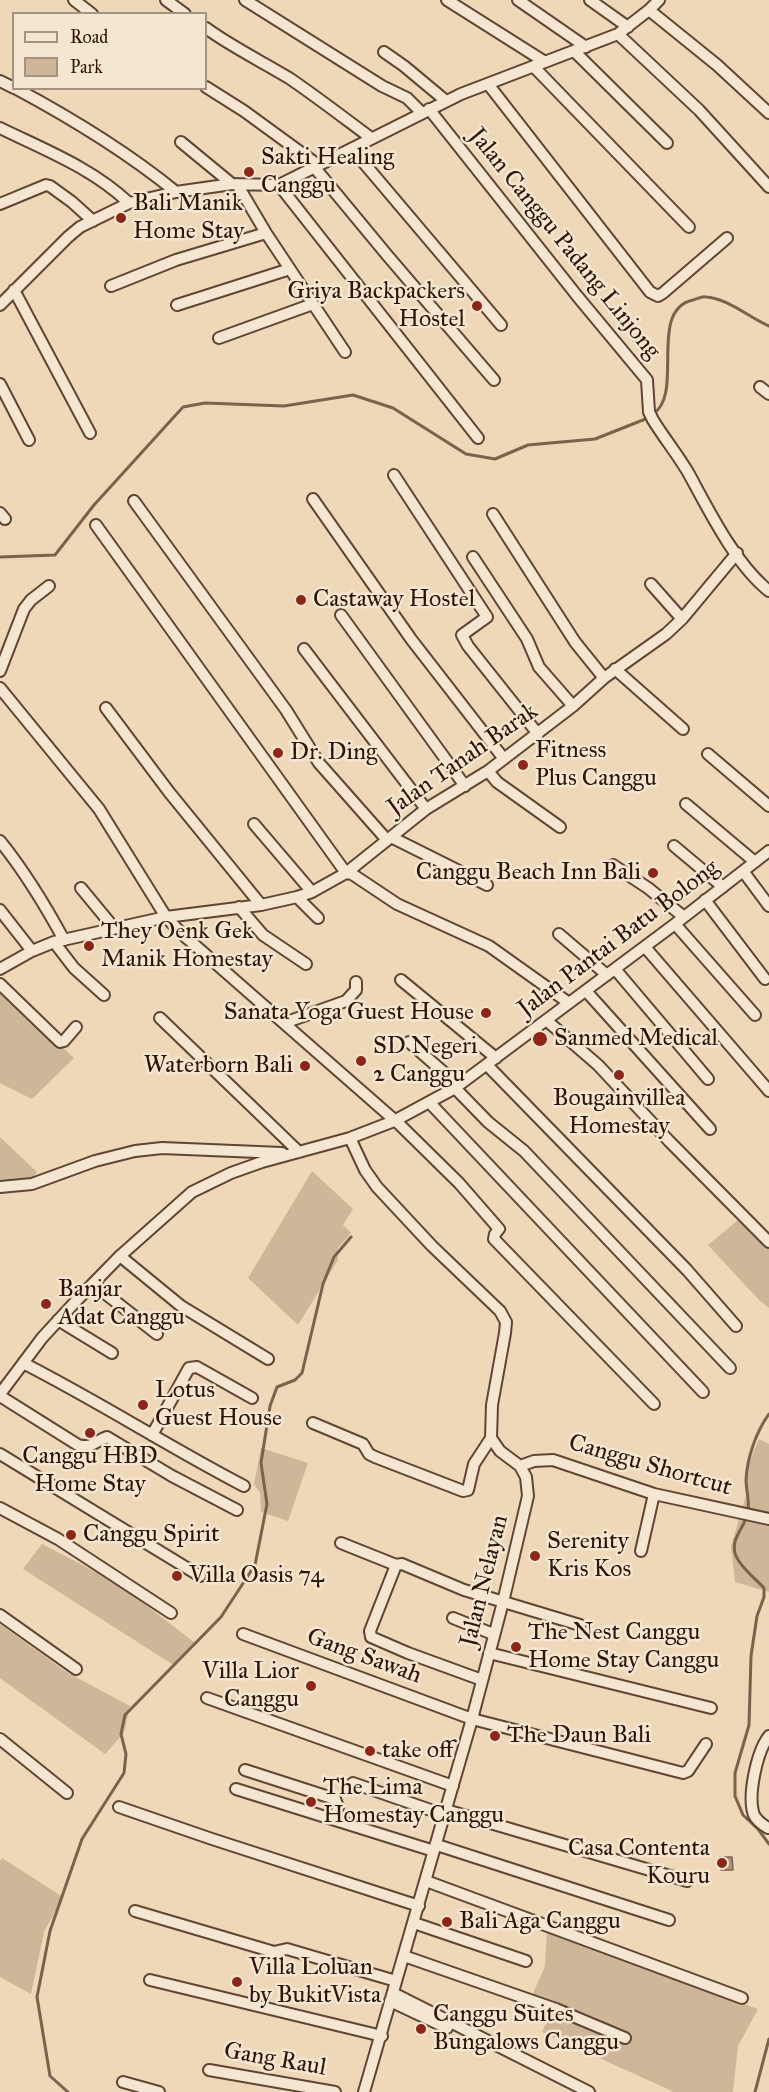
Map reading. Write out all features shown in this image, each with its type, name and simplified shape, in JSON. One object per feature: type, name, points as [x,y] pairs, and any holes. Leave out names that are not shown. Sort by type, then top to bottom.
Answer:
[{"type":"street","points":[[74,0],[89,12]]},
{"type":"street","points":[[166,0],[182,12]]},
{"type":"street","name":"Jalan Canggu Padang Linjong","points":[[245,0],[426,111],[647,380],[651,416],[688,472],[706,507],[752,576],[769,591]]},
{"type":"street","points":[[447,0],[545,62]]},
{"type":"street","points":[[518,0],[586,47]]},
{"type":"street","points":[[590,0],[628,27]]},
{"type":"street","points":[[0,304],[56,247],[80,227],[129,203],[176,192],[235,184],[279,185],[446,101],[618,34],[658,0]]},
{"type":"street","points":[[649,10],[717,65],[769,113]]},
{"type":"street","points":[[207,29],[234,48],[246,52],[291,80],[371,138]]},
{"type":"street","points":[[618,34],[699,110],[769,187]]},
{"type":"street","points":[[384,52],[446,101]]},
{"type":"street","points":[[575,52],[667,143]]},
{"type":"street","points":[[534,67],[689,227]]},
{"type":"street","points":[[488,84],[555,173],[654,295],[658,296],[663,293],[727,238]]},
{"type":"street","points":[[207,88],[244,111],[317,166],[387,255],[494,380]]},
{"type":"street","points":[[18,90],[147,168],[176,192]]},
{"type":"street","points":[[0,128],[41,146],[95,176],[116,190],[129,203]]},
{"type":"street","points":[[181,142],[235,184],[345,352]]},
{"type":"street","points":[[352,148],[501,325]]},
{"type":"street","points":[[0,204],[46,185],[72,201],[93,220]]},
{"type":"street","points":[[279,185],[478,438]]},
{"type":"street","points":[[111,286],[176,261],[266,233]]},
{"type":"street","points":[[177,305],[290,269]]},
{"type":"street","points":[[14,290],[90,433]]},
{"type":"street","points":[[219,338],[313,304]]},
{"type":"street","points":[[0,384],[29,440]]},
{"type":"street","points":[[760,387],[769,394]]},
{"type":"street","points":[[394,475],[487,617],[462,635],[468,646],[538,734]]},
{"type":"street","points":[[313,499],[411,639],[504,759]]},
{"type":"street","points":[[134,501],[286,710],[319,763],[389,838],[486,885]]},
{"type":"street","points":[[493,514],[575,642],[604,678]]},
{"type":"street","points":[[96,525],[346,873],[352,874],[397,904],[489,946],[569,1003]]},
{"type":"street","name":"Jalan Tanah Barak","points":[[0,969],[32,951],[59,941],[166,916],[261,905],[297,897],[312,892],[346,873],[426,809],[489,771],[573,706],[615,669],[666,634],[682,619],[737,553]]},
{"type":"street","points":[[473,557],[527,639],[539,667],[573,706]]},
{"type":"street","points":[[651,584],[682,619]]},
{"type":"street","points":[[0,671],[27,604],[49,586]]},
{"type":"street","points":[[341,615],[465,786]]},
{"type":"street","points":[[304,649],[426,809]]},
{"type":"street","points":[[615,669],[683,729]]},
{"type":"street","points":[[0,688],[99,809],[166,916],[192,944],[394,1121],[452,1176],[499,1229],[494,1239],[654,1404]]},
{"type":"street","points":[[106,708],[169,792],[261,905]]},
{"type":"street","points":[[708,754],[769,806]]},
{"type":"street","points":[[489,771],[497,782],[560,827]]},
{"type":"street","points":[[686,804],[755,862]]},
{"type":"street","points":[[254,824],[312,892]]},
{"type":"street","points":[[0,841],[16,860],[45,905],[59,941],[74,968],[104,995]]},
{"type":"street","points":[[674,846],[723,887]]},
{"type":"street","name":"Jalan Pantai Batu Bolong","points":[[0,1395],[58,1320],[120,1256],[192,1192],[231,1173],[350,1138],[394,1121],[456,1087],[645,947],[769,851]]},
{"type":"street","points":[[613,865],[648,888],[680,920],[754,1015]]},
{"type":"street","points":[[743,871],[769,906]]},
{"type":"street","points":[[81,888],[114,928]]},
{"type":"street","points":[[297,897],[318,918]]},
{"type":"street","points":[[705,900],[765,979]]},
{"type":"street","points":[[239,907],[262,934],[306,964]]},
{"type":"street","points":[[0,910],[32,951]]},
{"type":"street","points":[[559,934],[611,972],[708,1079]]},
{"type":"street","points":[[645,947],[769,1091]]},
{"type":"street","points":[[401,980],[492,1062],[687,1270],[736,1326]]},
{"type":"street","points":[[284,1023],[346,1001],[356,990],[356,982]]},
{"type":"street","points":[[0,984],[60,1042],[64,1041],[76,1028]]},
{"type":"street","points":[[586,991],[710,1130]]},
{"type":"street","points":[[160,1018],[295,1153]]},
{"type":"street","points":[[546,1020],[598,1065],[769,1242]]},
{"type":"street","points":[[409,1042],[448,1076],[488,1122],[524,1151],[730,1368]]},
{"type":"street","points":[[429,1102],[703,1392]]},
{"type":"street","points":[[314,1423],[363,1444],[369,1454],[375,1457],[463,1491],[468,1490],[474,1464],[491,1438],[492,1405],[501,1364],[506,1322],[500,1311],[432,1246],[376,1187],[350,1138]]},
{"type":"street","points":[[0,1187],[32,1184],[96,1161],[135,1151],[162,1148],[295,1153]]},
{"type":"street","points":[[231,1150],[234,1163],[231,1173]]},
{"type":"street","points":[[120,1256],[182,1306],[268,1359]]},
{"type":"street","points":[[93,1284],[157,1334]]},
{"type":"street","points":[[58,1320],[112,1353]]},
{"type":"street","points":[[23,1363],[73,1389],[181,1453],[244,1486]]},
{"type":"street","points":[[152,1436],[192,1366],[252,1398]]},
{"type":"street","points":[[0,1395],[78,1445],[86,1448],[93,1446],[103,1438],[110,1438],[172,1476],[237,1510]]},
{"type":"street","points":[[491,1438],[500,1451],[520,1466]]},
{"type":"street","points":[[0,1454],[200,1576]]},
{"type":"street","name":"Canggu Shortcut","points":[[520,1466],[534,1461],[553,1461],[654,1494],[769,1519]]},
{"type":"street","name":"Jalan Nelayan","points":[[364,2092],[436,1848],[503,1602],[528,1496],[525,1477],[520,1466]]},
{"type":"street","points":[[641,1551],[654,1494]]},
{"type":"street","points":[[0,1508],[58,1539],[171,1613]]},
{"type":"street","points":[[341,1543],[396,1565],[402,1564],[464,1590],[580,1625]]},
{"type":"street","points":[[396,1565],[370,1631],[371,1637],[482,1680]]},
{"type":"street","points":[[0,1615],[76,1669]]},
{"type":"street","points":[[453,1618],[493,1634]]},
{"type":"street","name":"Gang Sawah","points":[[243,1634],[472,1719],[683,1773],[688,1771],[706,1744]]},
{"type":"street","points":[[489,1653],[711,1708]]},
{"type":"street","points":[[207,1698],[453,1786]]},
{"type":"street","points":[[768,1828],[754,1815],[752,1793],[764,1742],[769,1736]]},
{"type":"street","points":[[0,1739],[67,1793]]},
{"type":"street","points":[[245,1770],[335,1799],[338,1807],[335,1820]]},
{"type":"street","points":[[353,1783],[445,1813],[687,1881]]},
{"type":"street","points":[[236,1789],[669,1920]]},
{"type":"street","points":[[119,1807],[419,1906]]},
{"type":"street","points":[[426,1881],[742,1998]]},
{"type":"street","points":[[135,1911],[274,1952],[288,1949],[393,1992],[589,2092]]},
{"type":"street","points":[[414,1923],[525,1961]]},
{"type":"street","points":[[404,1956],[556,2009],[625,2038]]},
{"type":"street","points":[[150,1980],[382,2036]]},
{"type":"street","points":[[393,1992],[486,2046],[573,2092]]},
{"type":"street","name":"Gang Raul","points":[[209,2070],[335,2092]]},
{"type":"street","points":[[123,2082],[159,2092]]},
{"type":"green space","points":[[0,989],[74,1058],[32,1099],[0,1083]]},
{"type":"green space","points":[[0,1137],[37,1172],[31,1180],[0,1181]]},
{"type":"green space","points":[[312,1171],[353,1209],[343,1225],[351,1233],[337,1249],[338,1260],[298,1325],[248,1278]]},
{"type":"green space","points":[[738,1220],[769,1248],[769,1308],[708,1245]]},
{"type":"green space","points":[[759,1439],[769,1444],[769,1592],[735,1582],[731,1546],[746,1496],[747,1468]]},
{"type":"green space","points":[[261,1448],[308,1463],[288,1521],[261,1512],[260,1493],[254,1484]]},
{"type":"green space","points":[[42,1544],[119,1584],[195,1643],[175,1666],[23,1569]]},
{"type":"green space","points":[[0,1624],[68,1673],[130,1706],[124,1733],[105,1754],[0,1678]]},
{"type":"green space","points":[[2,1858],[63,1897],[44,1932],[31,1994],[0,1977],[0,1861]]},
{"type":"green space","points":[[547,1930],[758,2009],[738,2046],[733,2092],[674,2092],[542,2032],[552,2011],[532,1996],[545,1966]]},
{"type":"shaded area","points":[[720,1857],[732,1857],[733,1870],[721,1870]]},
{"type":"waterway","points":[[653,414],[662,404],[666,389],[669,335],[672,319],[679,307],[701,297],[714,298],[769,326]]},
{"type":"waterway","points":[[0,557],[55,555],[94,505],[183,407],[205,403],[284,406],[353,395],[393,408],[466,454],[495,459],[528,445],[595,439],[648,418]]},
{"type":"waterway","points":[[68,2092],[50,2076],[37,1997],[50,1931],[82,1839],[124,1773],[126,1754],[121,1734],[125,1715],[221,1617],[255,1565],[267,1504],[261,1463],[270,1406],[277,1387],[295,1380],[302,1373],[323,1284],[334,1257],[351,1237]]},
{"type":"waterway","points":[[769,1414],[756,1437],[750,1454],[746,1480],[748,1512],[734,1544],[734,1550],[741,1565],[764,1588],[751,1656],[749,1725],[735,1773],[735,1796],[743,1815],[758,1829],[769,1844]]},
{"type":"waterway","points":[[755,2092],[769,2039]]},
{"type":"place","name":"Sakti Healing Canggu","points":[[249,172]]},
{"type":"place","name":"Bali Manik Home Stay","points":[[121,218]]},
{"type":"place","name":"Griya Backpackers Hostel","points":[[477,306]]},
{"type":"place","name":"Castaway Hostel","points":[[301,600]]},
{"type":"place","name":"Dr. Ding","points":[[278,753]]},
{"type":"place","name":"Fitness Plus Canggu","points":[[523,765]]},
{"type":"place","name":"Canggu Beach Inn Bali","points":[[653,873]]},
{"type":"place","name":"They Oenk Gek Manik Homestay","points":[[89,946]]},
{"type":"place","name":"Sanata Yoga Guest House","points":[[486,1013]]},
{"type":"place","name":"Sanmed Medical","points":[[540,1039]]},
{"type":"place","name":"SD Negeri 2 Canggu","points":[[361,1061]]},
{"type":"place","name":"Waterborn Bali","points":[[305,1066]]},
{"type":"place","name":"Bougainvillea Homestay","points":[[619,1075]]},
{"type":"place","name":"Banjar Adat Canggu","points":[[46,1304]]},
{"type":"place","name":"Lotus Guest House","points":[[143,1405]]},
{"type":"place","name":"Canggu HBD Home Stay","points":[[90,1433]]},
{"type":"place","name":"Canggu Spirit","points":[[71,1535]]},
{"type":"place","name":"Serenity Kris Kos","points":[[535,1556]]},
{"type":"place","name":"Villa Oasis 74","points":[[177,1576]]},
{"type":"place","name":"The Nest Canggu Home Stay Canggu","points":[[516,1647]]},
{"type":"place","name":"Villa Lior Canggu","points":[[311,1686]]},
{"type":"place","name":"The Daun Bali","points":[[495,1736]]},
{"type":"place","name":"take off","points":[[370,1751]]},
{"type":"place","name":"The Lima Homestay Canggu","points":[[311,1802]]},
{"type":"place","name":"Casa Contenta Kouru","points":[[722,1863]]},
{"type":"place","name":"Bali Aga Canggu","points":[[447,1922]]},
{"type":"place","name":"Villa Loluan by BukitVista","points":[[237,1982]]},
{"type":"place","name":"Canggu Suites Bungalows Canggu","points":[[421,2029]]}]
